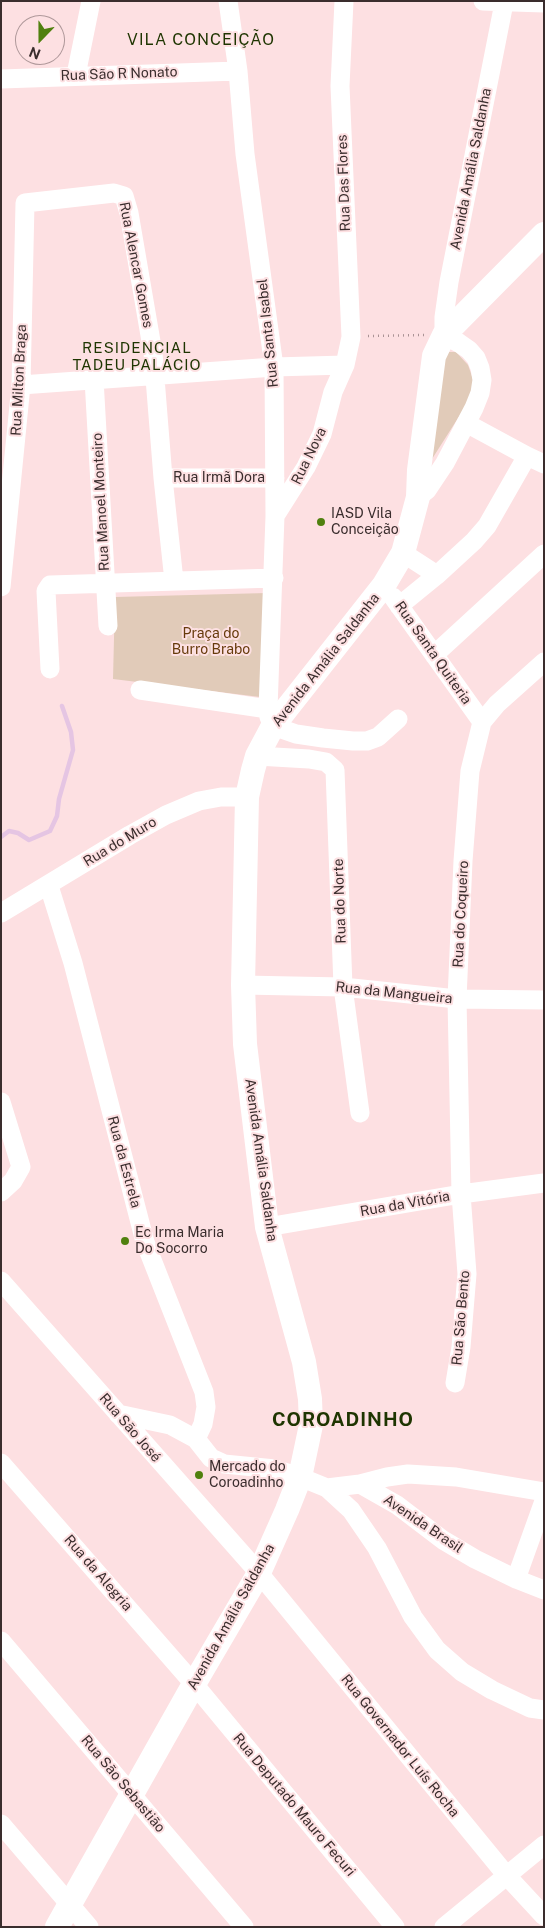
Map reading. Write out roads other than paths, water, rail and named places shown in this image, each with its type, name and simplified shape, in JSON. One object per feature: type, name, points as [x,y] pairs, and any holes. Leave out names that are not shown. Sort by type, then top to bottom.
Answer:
[{"type":"main road","points":[[444,335],[544,234]]},
{"type":"main road","name":"Avenida Amália Saldanha","points":[[57,1927],[259,1573],[288,1510],[300,1477],[311,1425],[310,1398],[304,1362],[267,1227],[245,1044],[243,985],[248,797],[257,756],[270,718],[384,585],[403,553],[418,496],[419,470],[434,356],[444,335]]},
{"type":"street","points":[[76,75],[91,1]]},
{"type":"street","name":"Rua Santa Isabel","points":[[228,1],[238,71],[245,154],[274,367],[275,516],[270,718]]},
{"type":"street","name":"Rua Das Flores","points":[[344,1],[340,86],[351,336],[345,365]]},
{"type":"street","points":[[483,1],[544,3]]},
{"type":"street","name":"Avenida Amália Saldanha","points":[[418,496],[427,490],[435,479],[466,423],[480,393],[482,380],[476,358],[469,350],[444,335],[446,300],[511,2]]},
{"type":"street","name":"Rua São R Nonato","points":[[1,79],[238,71]]},
{"type":"street","name":"Rua Alencar Gomes","points":[[25,203],[114,193],[124,196],[129,214],[156,376],[163,478],[174,582]]},
{"type":"street","name":"Rua Milton Braga","points":[[1,586],[21,385],[25,203]]},
{"type":"street","points":[[21,385],[274,367],[345,365]]},
{"type":"street","name":"Rua Nova","points":[[275,516],[306,467],[322,434],[333,392],[345,365]]},
{"type":"street","name":"Rua Manoel Monteiro","points":[[94,379],[108,626]]},
{"type":"street","points":[[399,606],[474,541],[535,460],[466,423]]},
{"type":"street","name":"Rua Irmã Dora","points":[[163,478],[275,478]]},
{"type":"street","points":[[403,553],[437,575]]},
{"type":"street","points":[[434,655],[544,554]]},
{"type":"street","points":[[50,669],[47,587],[58,583],[106,584],[274,578]]},
{"type":"street","name":"Rua Santa Quiteria","points":[[384,585],[482,722]]},
{"type":"street","name":"Rua do Coqueiro","points":[[461,1194],[457,999],[463,861],[470,771],[482,722],[497,704],[544,662]]},
{"type":"street","points":[[140,690],[270,718],[296,734],[324,738],[367,741],[378,737],[398,720]]},
{"type":"street","name":"Rua do Norte","points":[[257,756],[309,759],[326,762],[335,770],[343,987],[360,1113]]},
{"type":"street","name":"Rua do Muro","points":[[1,914],[166,815],[199,801],[221,797],[248,797]]},
{"type":"street","name":"Rua da Estrela","points":[[49,886],[73,963],[145,1242],[204,1392],[205,1415],[196,1439]]},
{"type":"street","name":"Rua da Mangueira","points":[[243,985],[343,987],[457,999],[544,1000]]},
{"type":"street","points":[[1,1102],[21,1167],[13,1181],[1,1192]]},
{"type":"street","name":"Rua da Vitória","points":[[267,1227],[461,1194],[544,1183]]},
{"type":"street","name":"Rua São Bento","points":[[455,1382],[467,1274],[461,1194]]},
{"type":"street","name":"Rua São José","points":[[1,1281],[259,1573]]},
{"type":"street","points":[[118,1414],[170,1425],[196,1439],[211,1458],[224,1464],[260,1466],[300,1477],[327,1488],[351,1510],[377,1548],[413,1617],[437,1650],[462,1672],[492,1690],[530,1708],[544,1710]]},
{"type":"street","name":"Rua da Alegria","points":[[1,1463],[194,1684]]},
{"type":"street","points":[[327,1488],[360,1484],[408,1474],[456,1477],[544,1492]]},
{"type":"street","name":"Avenida Brasil","points":[[360,1484],[396,1504],[443,1540],[475,1559],[544,1590]]},
{"type":"street","points":[[516,1579],[544,1501]]},
{"type":"street","name":"Rua Governador Luís Rocha","points":[[259,1573],[507,1876],[544,1916]]},
{"type":"street","name":"Rua São Sebastião","points":[[1,1641],[244,1927]]},
{"type":"street","name":"Rua Deputado Mauro Fecuri","points":[[194,1684],[395,1927]]},
{"type":"street","points":[[1,1824],[88,1927]]},
{"type":"street","points":[[444,1927],[544,1845]]},
{"type":"waterway","points":[[1,837],[9,831],[18,833],[29,840],[50,831],[57,816],[59,799],[73,750],[71,732],[62,706]]},
{"type":"place","name":"IASD Vila Conceição","points":[[321,522]]},
{"type":"place","name":"Ec Irma Maria Do Socorro","points":[[125,1241]]},
{"type":"place","name":"Mercado do Coroadinho","points":[[199,1475]]},
{"type":"district","name":"VILA CONCEIÇÃO","points":[[201,40]]},
{"type":"district","name":"RESIDENCIAL TADEU PALÁCIO","points":[[137,356]]},
{"type":"district","name":"COROADINHO","points":[[343,1420]]},
{"type":"park label","name":"Praça do Burro Brabo","points":[[211,642]]}]
